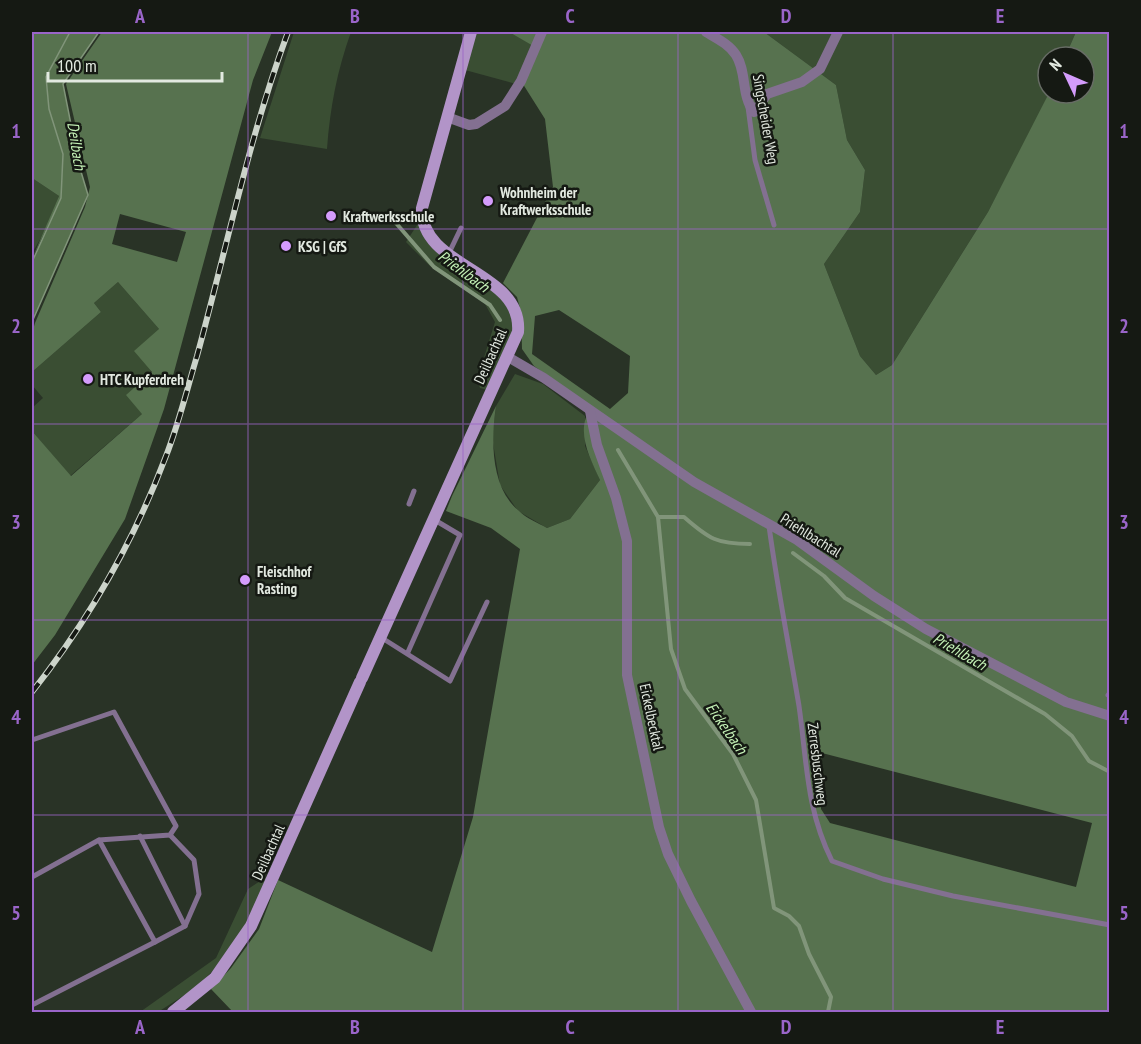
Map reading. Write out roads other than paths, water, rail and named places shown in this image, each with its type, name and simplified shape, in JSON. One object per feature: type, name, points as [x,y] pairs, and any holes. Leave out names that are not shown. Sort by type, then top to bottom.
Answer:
[{"type":"street","name":"Deilbachtal","points":[[173,1012],[215,978],[251,926],[518,332],[518,313],[514,304],[499,289],[449,253],[430,235],[422,213],[471,32]]},
{"type":"street","points":[[447,117],[469,125],[476,124],[505,106],[517,90],[542,32]]},
{"type":"street","name":"Singscheider Weg","points":[[706,32],[736,55],[742,69],[747,104]]},
{"type":"street","points":[[747,104],[754,112],[767,94],[811,77],[825,61],[838,32]]},
{"type":"street","name":"Priehlbachtal","points":[[508,357],[544,378],[694,482],[797,540],[926,629],[1066,702],[1110,716]]},
{"type":"street","name":"Eickelbecktal","points":[[590,411],[597,446],[616,498],[627,541],[627,675],[659,827],[668,854],[691,901],[752,1012]]},
{"type":"lane","name":"Singscheider Weg","points":[[747,104],[754,160],[774,225]]},
{"type":"lane","points":[[449,253],[460,228]]},
{"type":"lane","points":[[409,504],[414,491]]},
{"type":"lane","points":[[408,652],[460,535],[432,519]]},
{"type":"lane","name":"Zerresbuschweg","points":[[769,526],[798,706],[810,806],[832,861],[883,879],[953,896],[1110,925]]},
{"type":"lane","points":[[380,637],[408,652],[450,681],[487,602]]},
{"type":"lane","points":[[32,740],[114,712],[176,826],[170,835]]},
{"type":"lane","points":[[32,877],[99,840],[170,835],[194,861],[199,894],[185,926],[32,1005]]},
{"type":"lane","points":[[140,836],[185,926]]},
{"type":"lane","points":[[99,840],[155,942]]},
{"type":"waterway","name":"Priehlbach","points":[[389,215],[434,267],[490,305],[500,320]]},
{"type":"waterway","name":"Eickelbach","points":[[618,450],[658,517],[671,649],[685,689],[733,754],[756,800],[774,908],[789,916],[799,926],[809,954],[831,997],[828,1012]]},
{"type":"waterway","name":"Priehlbach","points":[[658,517],[684,517],[714,539],[729,543],[750,544]]},
{"type":"waterway","name":"Priehlbach","points":[[793,553],[824,576],[845,598],[1045,714],[1072,736],[1089,761],[1110,772]]},
{"type":"railway","points":[[32,692],[91,609],[139,519],[166,456],[197,356],[262,112],[288,32]]},
{"type":"place","name":"Wohnheim der Kraftwerksschule","points":[[488,201]]},
{"type":"place","name":"Kraftwerksschule","points":[[331,216]]},
{"type":"place","name":"KSG | GfS","points":[[286,246]]},
{"type":"place","name":"HTC Kupferdreh","points":[[88,379]]},
{"type":"place","name":"Fleischhof Rasting","points":[[245,580]]},
{"type":"water label","name":"Deilbach","points":[[77,146]]}]
